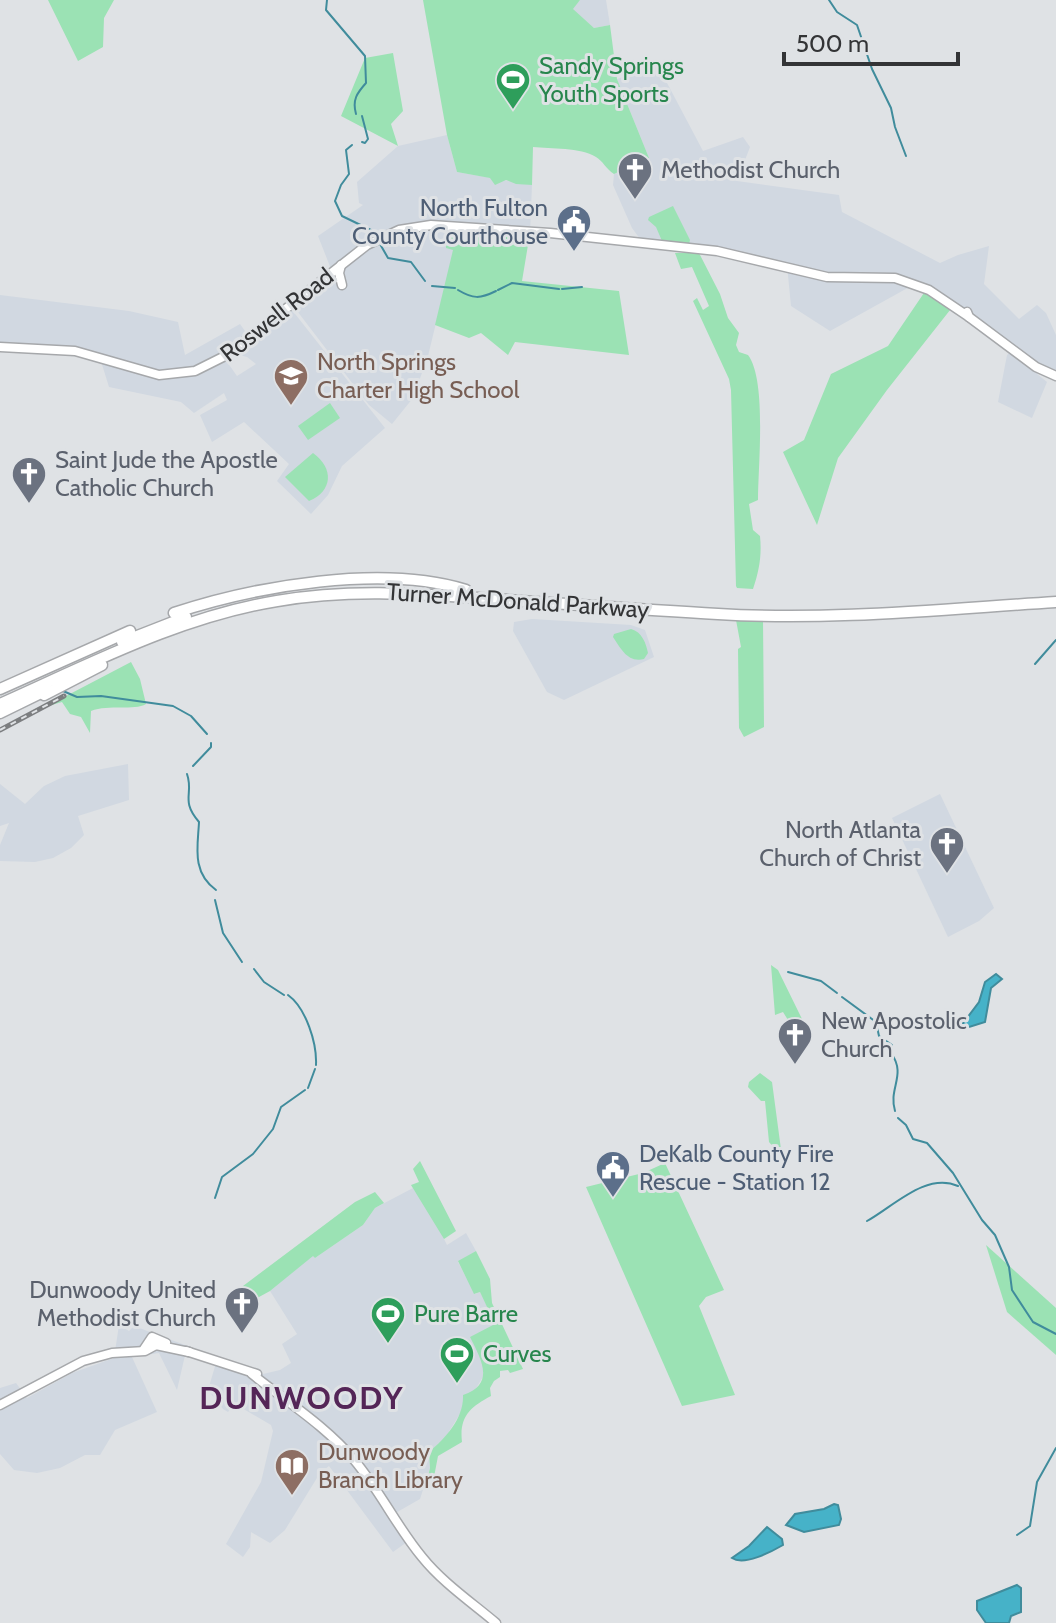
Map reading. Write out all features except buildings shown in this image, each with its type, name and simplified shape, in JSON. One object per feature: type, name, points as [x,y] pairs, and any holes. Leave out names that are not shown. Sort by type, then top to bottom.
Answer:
[{"type":"highway","points":[[0,686],[177,613],[217,600],[329,580],[401,580],[466,590]]},
{"type":"highway","name":"Turner McDonald Parkway","points":[[0,696],[156,627],[241,601],[292,591],[343,586],[399,586],[769,609],[853,608],[1056,596]]},
{"type":"highway","name":"Turner McDonald Parkway","points":[[0,704],[182,625],[230,610],[331,594],[386,592],[718,614],[802,616],[1056,602]]},
{"type":"highway","points":[[2,715],[102,665],[186,631],[291,605],[374,598],[526,607],[564,604]]},
{"type":"main road","name":"Roswell Road","points":[[0,347],[75,351],[148,373],[166,375],[200,370],[232,351],[242,352],[240,345],[380,238],[416,226],[450,225],[731,253],[800,270],[904,276],[929,285],[1031,364],[1056,376]]},
{"type":"main road","points":[[318,283],[333,277],[341,282],[341,265]]},
{"type":"main road","points":[[966,313],[976,303]]},
{"type":"main road","points":[[0,1408],[87,1360],[139,1350],[146,1347],[152,1337],[252,1374],[331,1436],[355,1461],[430,1567],[496,1623]]},
{"type":"main road","points":[[139,1350],[145,1351],[158,1345],[189,1352]]},
{"type":"shaded area","points":[[580,0],[606,0],[610,25],[594,28],[572,9]]},
{"type":"shaded area","points":[[657,64],[703,151],[743,137],[750,147],[737,181],[839,195],[842,212],[940,263],[989,246],[984,284],[1019,319],[1037,305],[1046,313],[1056,335],[1056,373],[1042,366],[1037,374],[1047,382],[1032,418],[998,402],[1007,355],[1014,349],[913,285],[830,331],[791,306],[787,265],[643,243],[632,228],[613,185],[614,174],[649,158],[617,79]]},
{"type":"shaded area","points":[[447,135],[457,172],[532,185],[530,233],[460,224],[428,356],[413,398],[392,424],[369,405],[291,303],[333,274],[318,236],[363,205],[359,203],[357,182],[398,146]]},
{"type":"shaded area","points":[[0,295],[129,311],[178,322],[185,355],[240,324],[250,338],[225,359],[237,376],[256,364],[236,354],[292,310],[385,428],[342,466],[328,495],[311,514],[277,481],[289,464],[244,422],[212,442],[200,415],[227,400],[224,393],[194,413],[181,402],[109,387],[100,358],[80,349],[0,349]]},
{"type":"shaded area","points":[[532,619],[631,625],[645,630],[654,657],[564,700],[547,692],[513,631],[514,622]]},
{"type":"shaded area","points":[[128,764],[129,800],[78,816],[84,835],[71,848],[53,858],[35,862],[0,861],[0,845],[9,823],[0,826],[0,784],[25,804],[44,786],[65,776]]},
{"type":"shaded area","points":[[940,794],[994,908],[979,921],[948,937],[892,818]]},
{"type":"shaded area","points":[[413,1188],[447,1245],[466,1233],[476,1251],[458,1262],[475,1294],[480,1292],[496,1324],[483,1365],[483,1377],[445,1438],[429,1452],[430,1468],[420,1499],[392,1515],[407,1542],[393,1552],[329,1466],[320,1473],[285,1530],[270,1543],[251,1532],[250,1547],[243,1557],[226,1544],[261,1482],[273,1431],[271,1425],[235,1404],[228,1412],[223,1409],[208,1390],[216,1363],[186,1351],[177,1390],[159,1353],[132,1357],[157,1412],[115,1430],[100,1455],[85,1455],[60,1468],[37,1473],[14,1470],[0,1454],[0,1388],[16,1383],[27,1398],[72,1373],[114,1358],[119,1325],[129,1331],[134,1326],[263,1374],[280,1370],[291,1363],[282,1344],[297,1334],[270,1291],[313,1255],[315,1258],[363,1225],[375,1208]]},
{"type":"green space","points":[[48,0],[114,0],[104,18],[103,47],[78,61]]},
{"type":"green space","points":[[423,0],[580,0],[573,9],[594,28],[610,25],[617,79],[649,158],[614,174],[589,154],[533,147],[532,185],[506,180],[495,185],[490,178],[457,172],[447,135]]},
{"type":"green space","points":[[393,53],[403,111],[391,124],[398,146],[341,116],[365,58]]},
{"type":"green space","points":[[673,206],[690,240],[689,244],[662,241],[656,227],[648,220]]},
{"type":"green space","points":[[460,223],[530,233],[522,281],[619,291],[629,355],[515,342],[508,355],[481,333],[469,338],[435,325],[453,250],[446,248],[446,237],[456,238]]},
{"type":"green space","points":[[675,253],[699,253],[720,294],[728,318],[739,333],[736,345],[739,352],[748,355],[758,383],[758,500],[749,504],[753,530],[760,536],[761,550],[753,589],[736,586],[729,379],[693,301],[697,298],[703,310],[709,306],[692,267],[681,269]]},
{"type":"green space","points":[[928,287],[954,305],[838,458],[817,525],[783,452],[804,440],[831,374],[888,346]]},
{"type":"green space","points":[[330,403],[340,418],[308,440],[298,426]]},
{"type":"green space","points":[[313,453],[325,465],[328,479],[323,491],[309,501],[285,477]]},
{"type":"green space","points":[[736,620],[763,621],[764,727],[744,737],[739,728],[738,649],[741,647]]},
{"type":"green space","points":[[631,629],[641,635],[645,642],[648,653],[644,659],[629,657],[613,637]]},
{"type":"green space","points":[[131,662],[140,679],[146,704],[91,711],[90,733],[81,717],[70,714],[62,702],[45,707]]},
{"type":"green space","points":[[771,965],[778,970],[802,1019],[793,1028],[783,1012],[775,1015]]},
{"type":"green space","points":[[760,1073],[772,1082],[782,1157],[769,1142],[765,1101],[761,1101],[748,1087],[749,1082]]},
{"type":"green space","points":[[420,1161],[456,1231],[444,1239],[411,1185],[419,1182],[413,1169]]},
{"type":"green space","points":[[665,1163],[724,1290],[706,1297],[699,1306],[735,1395],[682,1406],[586,1187],[643,1173]]},
{"type":"green space","points":[[375,1192],[384,1203],[375,1208],[363,1225],[315,1258],[313,1256],[270,1291],[248,1303],[239,1289],[355,1202]]},
{"type":"green space","points":[[986,1245],[1056,1308],[1056,1355],[1007,1312]]},
{"type":"green space","points":[[476,1251],[490,1279],[492,1303],[523,1369],[510,1373],[508,1370],[500,1371],[500,1377],[490,1388],[491,1396],[477,1404],[464,1419],[462,1442],[438,1456],[434,1477],[428,1476],[429,1452],[453,1427],[463,1395],[473,1390],[483,1378],[481,1362],[470,1337],[495,1324],[480,1292],[474,1294],[458,1261]]},
{"type":"water","points":[[996,974],[1002,979],[991,988],[985,1022],[966,1028],[961,1026],[979,1002],[985,982]]},
{"type":"water","points":[[838,1505],[839,1525],[804,1532],[786,1525],[795,1514]]},
{"type":"water","points":[[767,1527],[782,1539],[783,1545],[750,1559],[732,1558],[749,1546]]},
{"type":"water","points":[[1017,1585],[1021,1588],[1021,1612],[1011,1616],[1009,1623],[986,1623],[977,1610],[977,1601]]},
{"type":"waterway","points":[[327,0],[326,10],[365,56],[366,83],[356,97],[356,114]]},
{"type":"waterway","points":[[829,0],[837,12],[857,25],[872,69],[891,108],[906,156]]},
{"type":"waterway","points":[[362,116],[368,139],[362,142]]},
{"type":"waterway","points":[[352,145],[346,150],[349,174],[335,201],[342,216],[373,231]]},
{"type":"waterway","points":[[380,244],[388,258],[411,262],[425,281]]},
{"type":"waterway","points":[[498,290],[512,283],[559,289]]},
{"type":"waterway","points":[[432,286],[455,288]]},
{"type":"waterway","points":[[562,289],[582,287]]},
{"type":"waterway","points":[[458,290],[477,297],[496,291]]},
{"type":"waterway","points":[[1035,664],[1056,640]]},
{"type":"waterway","points":[[63,691],[77,697],[101,696],[173,706],[191,716],[207,734]]},
{"type":"waterway","points":[[193,766],[211,747],[211,743]]},
{"type":"waterway","points":[[187,774],[190,808],[199,822],[199,867],[216,890]]},
{"type":"waterway","points":[[215,900],[223,933],[242,962]]},
{"type":"waterway","points":[[254,969],[264,982],[284,995]]},
{"type":"waterway","points":[[788,972],[821,981],[837,993]]},
{"type":"waterway","points":[[288,995],[300,1008],[309,1027],[316,1065]]},
{"type":"waterway","points":[[842,997],[876,1022]]},
{"type":"waterway","points":[[877,1027],[879,1036],[892,1045],[891,1053],[897,1068],[895,1111]]},
{"type":"waterway","points":[[308,1088],[315,1069]]},
{"type":"waterway","points":[[215,1198],[222,1177],[253,1154],[273,1129],[281,1107],[305,1090]]},
{"type":"waterway","points":[[898,1118],[906,1125],[913,1139],[927,1143],[953,1173],[995,1235],[1009,1267],[1012,1290],[1033,1322],[1056,1334]]},
{"type":"waterway","points":[[867,1221],[922,1187],[934,1183],[958,1186]]},
{"type":"waterway","points":[[1017,1535],[1030,1526],[1037,1482],[1056,1448]]},
{"type":"railway","points":[[0,730],[64,696]]},
{"type":"place","name":"Sandy Springs Youth Sports","points":[[513,111]]},
{"type":"place","name":"Methodist Church","points":[[635,201]]},
{"type":"place","name":"North Fulton County Courthouse","points":[[574,253]]},
{"type":"place","name":"North Springs Charter High School","points":[[291,407]]},
{"type":"place","name":"Saint Jude the Apostle Catholic Church","points":[[29,505]]},
{"type":"place","name":"North Atlanta Church of Christ","points":[[947,875]]},
{"type":"place","name":"New Apostolic Church","points":[[795,1066]]},
{"type":"place","name":"DeKalb County Fire Rescue - Station 12","points":[[613,1199]]},
{"type":"place","name":"Dunwoody United Methodist Church","points":[[242,1335]]},
{"type":"place","name":"Pure Barre","points":[[388,1345]]},
{"type":"place","name":"Curves","points":[[457,1385]]},
{"type":"place","name":"Dunwoody Branch Library","points":[[292,1497]]},
{"type":"district","name":"DUNWOODY","points":[[302,1398]]}]
